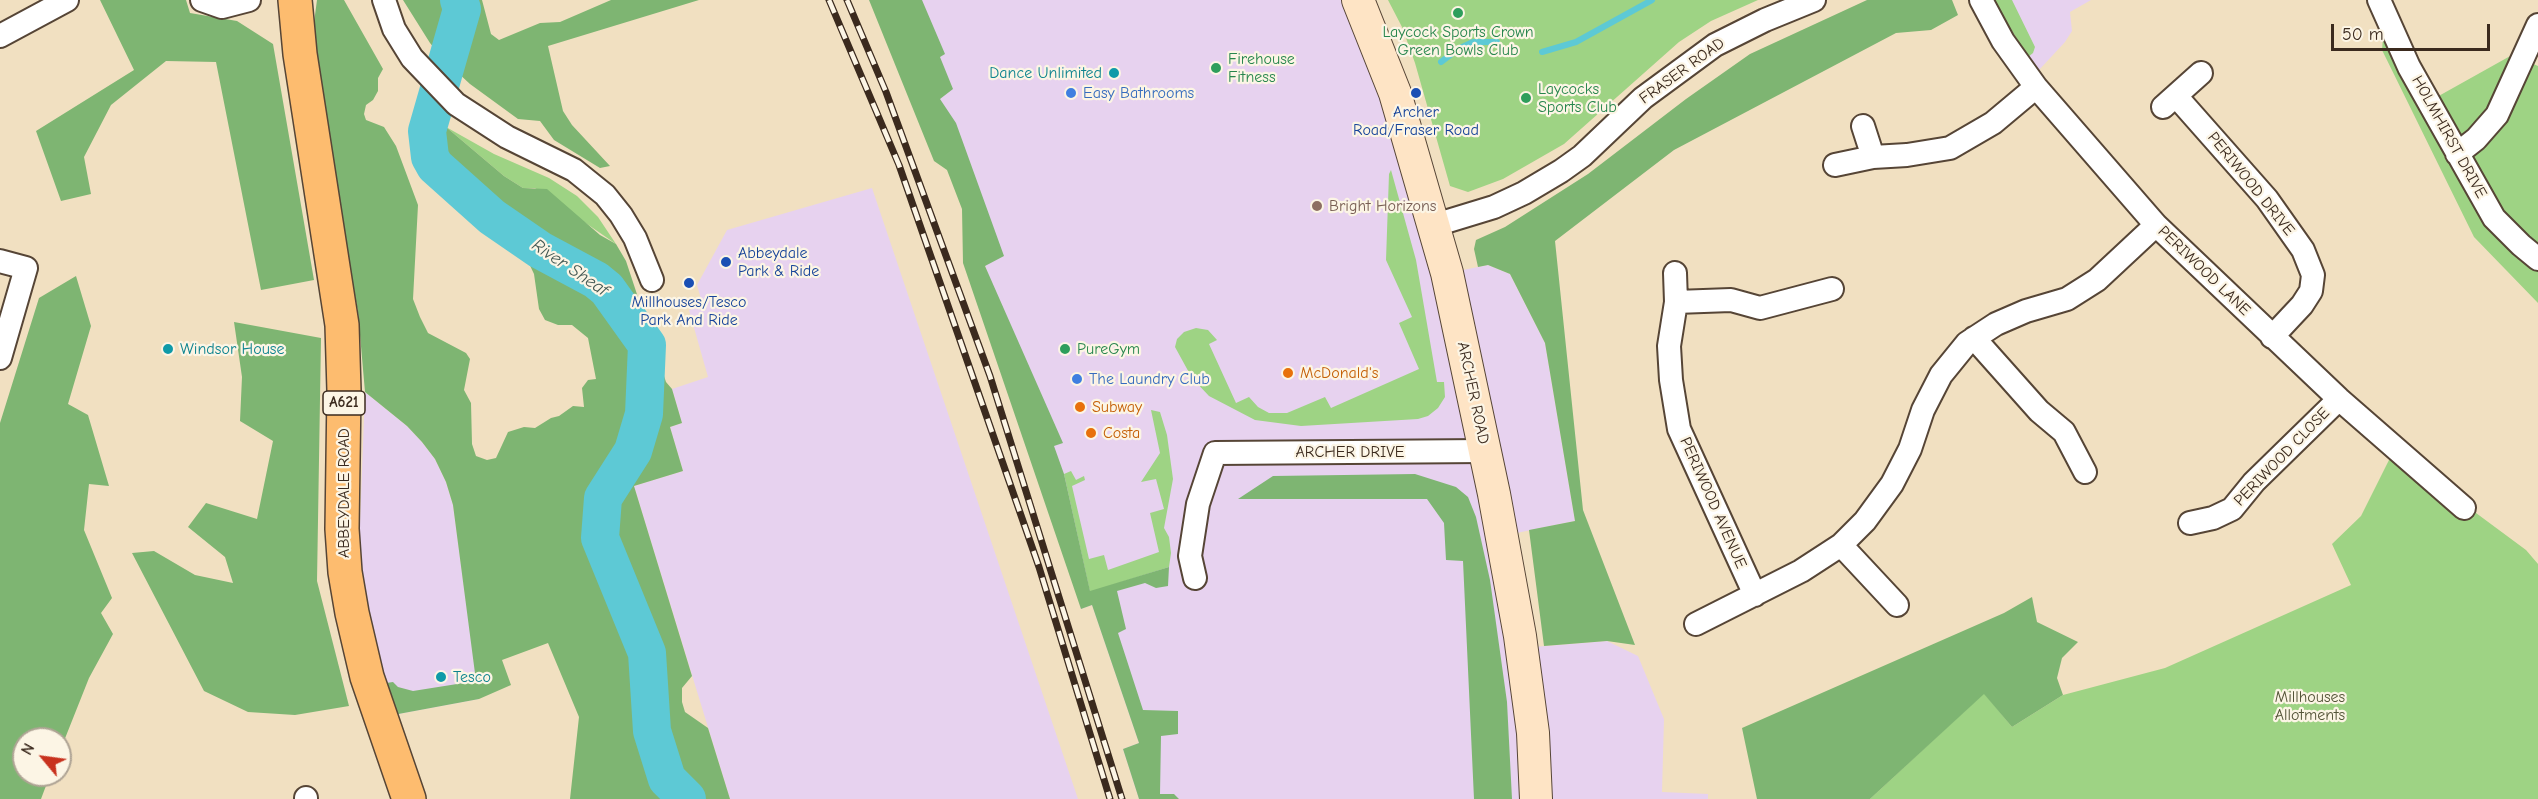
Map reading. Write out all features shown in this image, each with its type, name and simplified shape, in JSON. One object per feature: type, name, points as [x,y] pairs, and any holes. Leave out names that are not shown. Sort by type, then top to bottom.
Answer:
[{"type":"main road","name":"ABBEYDALE ROAD","points":[[294,0],[303,77],[342,325],[344,391],[342,529],[345,572],[367,677],[410,799]]},
{"type":"street","points":[[0,36],[67,0]]},
{"type":"street","points":[[202,0],[222,7],[249,0]]},
{"type":"street","points":[[384,0],[394,29],[412,58],[439,89],[468,114],[507,137],[574,170],[594,185],[621,215],[638,245],[652,280]]},
{"type":"street","name":"ARCHER ROAD","points":[[1358,0],[1395,93],[1435,225],[1485,451],[1520,636],[1533,733],[1536,799]]},
{"type":"street","name":"FRASER ROAD","points":[[1435,225],[1494,207],[1524,193],[1582,156],[1643,98],[1715,45],[1765,20],[1814,0]]},
{"type":"street","name":"PERIWOOD LANE","points":[[1981,0],[2003,41],[2036,87],[2156,225],[2339,399],[2464,508]]},
{"type":"street","name":"HOLMHIRST DRIVE","points":[[2379,0],[2409,67],[2494,218],[2538,259]]},
{"type":"street","points":[[2457,154],[2476,139],[2497,115],[2538,25]]},
{"type":"street","name":"PERIWOOD DRIVE","points":[[2201,73],[2170,102],[2267,199],[2303,250],[2313,275],[2311,291],[2302,305],[2272,337]]},
{"type":"street","points":[[1835,165],[1874,157],[1907,155],[1950,148],[1993,123],[2036,87]]},
{"type":"street","points":[[1863,126],[1874,157]]},
{"type":"street","points":[[1696,624],[1800,571],[1841,545],[1865,521],[1892,484],[1910,449],[1923,410],[1941,375],[1967,343],[1995,324],[2026,311],[2067,299],[2090,284],[2156,225]]},
{"type":"street","points":[[0,261],[26,268],[2,353]]},
{"type":"street","name":"PERIWOOD AVENUE","points":[[1675,273],[1676,302],[1669,346],[1671,380],[1679,429],[1755,595]]},
{"type":"street","points":[[1676,302],[1731,300],[1760,308],[1832,289]]},
{"type":"street","points":[[1974,338],[2038,411],[2064,432],[2085,472]]},
{"type":"street","name":"PERIWOOD CLOSE","points":[[2190,523],[2213,518],[2232,509],[2254,482],[2339,399]]},
{"type":"street","name":"ARCHER DRIVE","points":[[1195,578],[1190,556],[1198,504],[1215,453],[1485,451]]},
{"type":"street","points":[[1841,545],[1897,605]]},
{"type":"shaded area","points":[[869,0],[1358,0],[1448,273],[1488,265],[1510,274],[1545,343],[1575,521],[1502,536],[1522,648],[1607,641],[1638,656],[1664,719],[1662,792],[1708,794],[1708,799],[1139,799],[1123,749],[1139,743],[1092,605],[1081,609],[1013,352],[931,97]]},
{"type":"shaded area","points":[[1993,0],[2091,0],[2070,12],[2072,31],[2039,70],[2028,57]]},
{"type":"shaded area","points":[[872,188],[1078,799],[730,799],[634,486],[683,471],[670,427],[682,423],[672,389],[708,377],[689,310],[703,306],[697,285],[727,230]]},
{"type":"shaded area","points":[[365,392],[407,426],[422,442],[435,459],[446,482],[453,505],[479,699],[393,715],[365,595],[359,550]]},
{"type":"green space","points":[[100,0],[186,0],[190,13],[237,21],[273,44],[314,280],[261,290],[216,62],[166,61],[111,105],[84,157],[91,194],[61,201],[36,131],[134,70]]},
{"type":"green space","points":[[317,0],[344,0],[383,69],[378,78],[378,91],[373,100],[366,105],[364,114],[366,120],[384,127],[396,146],[418,205],[413,299],[420,317],[428,333],[466,353],[470,359],[464,390],[471,403],[472,444],[476,456],[487,460],[496,458],[508,432],[524,427],[535,428],[573,406],[584,407],[582,388],[588,380],[596,379],[588,338],[572,325],[558,325],[545,320],[539,309],[534,274],[526,257],[496,212],[444,166],[440,148],[446,127],[504,176],[523,188],[547,189],[600,235],[616,244],[626,261],[682,423],[670,427],[683,471],[634,486],[692,676],[682,688],[685,712],[708,728],[730,799],[570,799],[579,717],[548,643],[502,660],[511,685],[479,699],[393,715],[386,683],[393,682],[398,687],[413,691],[476,681],[453,505],[446,482],[435,459],[422,442],[407,426],[365,392],[358,312],[340,214],[313,30]]},
{"type":"green space","points":[[403,0],[482,0],[491,34],[499,40],[540,23],[560,22],[611,0],[699,0],[548,46],[563,111],[572,125],[610,166],[600,168],[554,140],[540,121],[518,119],[470,84],[444,60],[430,43]]},
{"type":"green space","points":[[869,0],[922,0],[945,54],[940,57],[953,89],[940,99],[956,123],[1004,256],[985,266],[1063,443],[1054,446],[1064,474],[1090,591],[1169,567],[1168,586],[1156,588],[1145,583],[1117,591],[1126,629],[1118,633],[1143,710],[1178,711],[1178,734],[1161,736],[1160,794],[1174,794],[1179,799],[1139,799],[1123,749],[1139,743],[1092,605],[1081,609],[963,263],[962,209],[947,170],[934,161]]},
{"type":"green space","name":"Laycocks Sports Club","points":[[1388,0],[1758,0],[1711,21],[1679,42],[1564,144],[1503,179],[1468,192],[1450,186],[1415,63],[1402,27]]},
{"type":"green space","points":[[1867,0],[1952,0],[1958,15],[1931,30],[1896,33],[1674,150],[1555,241],[1583,510],[1635,645],[1607,641],[1544,646],[1529,530],[1575,521],[1545,343],[1510,274],[1488,265],[1478,267],[1474,249],[1476,240],[1505,227],[1588,174],[1686,99],[1750,54]]},
{"type":"green space","points":[[1993,0],[2012,0],[2035,47],[2033,53],[2028,57]]},
{"type":"green space","points":[[2383,38],[2389,38],[2419,107],[2512,55],[2538,66],[2538,303],[2474,237],[2382,50]]},
{"type":"green space","points":[[446,127],[494,154],[549,178],[577,196],[598,217],[616,244],[535,188],[523,188],[504,176]]},
{"type":"green space","points":[[1391,170],[1416,260],[1437,382],[1444,382],[1445,397],[1438,408],[1428,416],[1418,419],[1301,426],[1255,420],[1209,396],[1192,378],[1175,347],[1177,339],[1184,332],[1196,328],[1208,330],[1217,340],[1209,344],[1236,403],[1249,397],[1258,407],[1269,413],[1287,413],[1325,397],[1331,408],[1419,369],[1399,323],[1412,317],[1386,260]]},
{"type":"green space","points":[[76,276],[91,326],[68,404],[88,415],[109,486],[89,484],[84,530],[112,598],[101,613],[113,634],[89,678],[70,727],[12,727],[12,787],[46,787],[41,799],[0,799],[0,423],[39,298]]},
{"type":"green space","points":[[234,322],[321,338],[317,581],[349,706],[295,715],[248,712],[204,691],[132,553],[154,551],[195,575],[233,583],[225,557],[188,527],[206,503],[257,519],[273,441],[240,421],[242,377]]},
{"type":"green space","points":[[1151,410],[1160,412],[1167,435],[1173,479],[1164,528],[1169,537],[1171,553],[1169,567],[1090,592],[1064,474],[1071,471],[1076,480],[1084,476],[1085,480],[1072,486],[1089,559],[1104,555],[1108,570],[1159,552],[1150,513],[1164,509],[1156,479],[1141,482],[1160,453]]},
{"type":"green space","name":"Millhouses Allotments","points":[[2395,448],[2449,493],[2526,550],[2538,564],[2538,799],[1870,799],[1984,693],[2012,727],[2063,695],[2165,668],[2351,585],[2332,544],[2361,516]]},
{"type":"green space","points":[[1415,474],[1456,487],[1468,497],[1476,517],[1490,580],[1507,702],[1512,799],[1474,799],[1463,561],[1446,560],[1444,523],[1427,499],[1238,499],[1273,476]]},
{"type":"green space","points":[[2032,597],[2037,622],[2078,642],[2062,658],[2057,678],[2063,695],[2012,727],[1984,694],[1870,799],[1757,799],[1742,728],[2004,613]]},
{"type":"waterway","name":"River Sheaf","points":[[459,0],[462,9],[427,131],[430,157],[435,166],[492,217],[540,250],[596,280],[607,289],[647,345],[644,414],[633,451],[603,498],[600,538],[647,653],[652,731],[667,779],[687,799]]},
{"type":"waterway","points":[[1542,52],[1576,42],[1652,0]]},
{"type":"waterway","points":[[1441,62],[1458,49],[1473,42],[1497,42]]},
{"type":"railway","points":[[829,0],[899,165],[1039,567],[1110,799]]},
{"type":"railway","points":[[847,0],[886,92],[990,376],[1122,799]]},
{"type":"place","name":"Laycock Sports Crown Green Bowls Club","points":[[1458,13]]},
{"type":"place","name":"Firehouse Fitness","points":[[1216,68]]},
{"type":"place","name":"Dance Unlimited","points":[[1114,73]]},
{"type":"place","name":"Easy Bathrooms","points":[[1071,93]]},
{"type":"place","name":"Archer Road/Fraser Road","points":[[1416,93]]},
{"type":"place","name":"Laycocks Sports Club","points":[[1526,98]]},
{"type":"place","name":"Bright Horizons","points":[[1317,206]]},
{"type":"place","name":"Abbeydale Park & Ride","points":[[726,262]]},
{"type":"place","name":"Millhouses/Tesco Park And Ride","points":[[689,283]]},
{"type":"place","name":"Windsor House","points":[[168,349]]},
{"type":"place","name":"PureGym","points":[[1065,349]]},
{"type":"place","name":"McDonald's","points":[[1288,373]]},
{"type":"place","name":"The Laundry Club","points":[[1077,379]]},
{"type":"place","name":"Subway","points":[[1080,407]]},
{"type":"place","name":"Costa","points":[[1091,433]]},
{"type":"place","name":"Tesco","points":[[441,677]]}]
